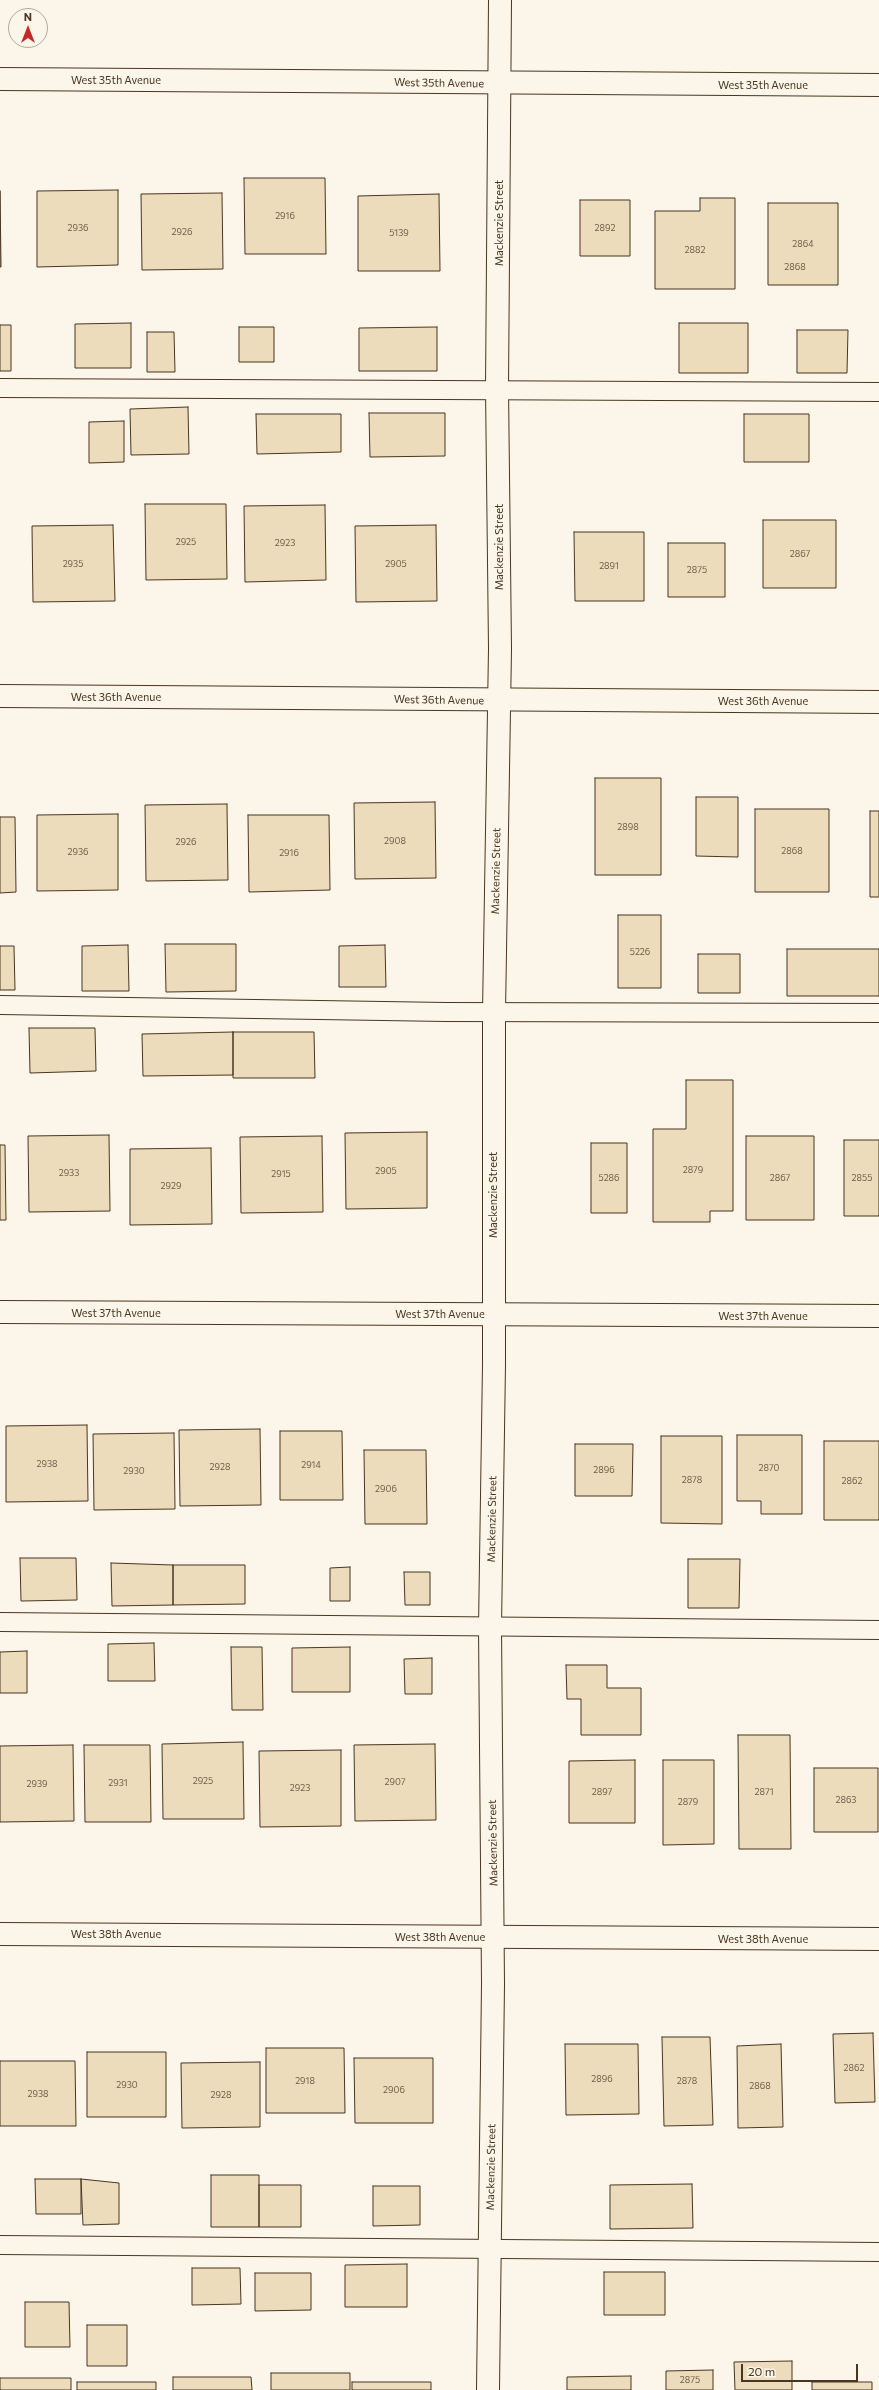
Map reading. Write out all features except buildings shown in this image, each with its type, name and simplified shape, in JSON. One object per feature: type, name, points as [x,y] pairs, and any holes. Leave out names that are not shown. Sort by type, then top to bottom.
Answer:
[{"type":"street","name":"Mackenzie Street","points":[[488,2390],[493,1937],[490,1627],[494,1315],[494,1012],[499,700],[497,388],[500,0]]},
{"type":"street","name":"West 35th Avenue","points":[[0,79],[500,84],[879,85]]},
{"type":"street","name":"West 36th Avenue","points":[[0,696],[879,702]]},
{"type":"street","name":"West 37th Avenue","points":[[0,1312],[879,1316]]},
{"type":"street","name":"West 38th Avenue","points":[[0,1934],[879,1939]]},
{"type":"lane","points":[[0,388],[497,388],[879,392]]},
{"type":"lane","points":[[0,1005],[494,1012],[879,1013]]},
{"type":"lane","points":[[0,1622],[879,1630]]},
{"type":"lane","points":[[0,2245],[879,2252]]}]
